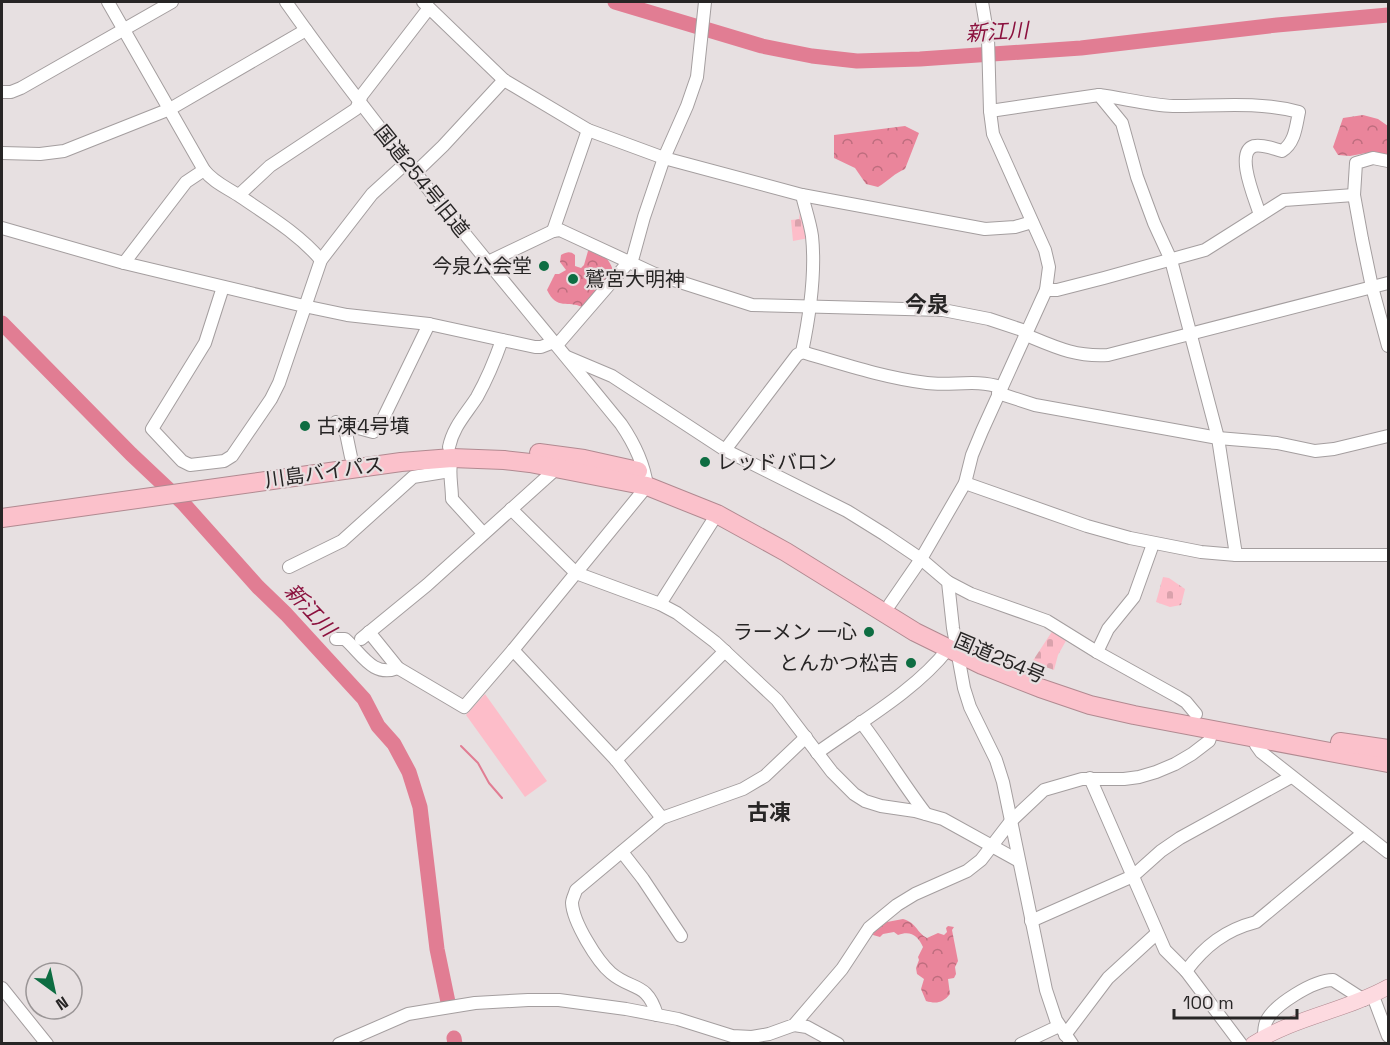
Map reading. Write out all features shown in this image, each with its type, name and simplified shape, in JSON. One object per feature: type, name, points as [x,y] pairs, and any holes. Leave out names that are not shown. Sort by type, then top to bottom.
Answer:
[{"type":"highway","name":"川島バイパス","points":[[2,507],[401,462],[450,459],[504,448],[584,459],[646,480]]},
{"type":"highway","name":"川島バイパス","points":[[195,485],[351,457],[504,460],[646,480]]},
{"type":"highway","name":"国道254号","points":[[646,480],[717,514],[786,552],[895,621],[1040,688],[1090,705],[1134,715],[1389,763]]},
{"type":"highway","name":"国道254号","points":[[646,480],[688,488],[749,517],[890,604],[954,648],[1084,691],[1138,704],[1389,748]]},
{"type":"highway","name":"川島バイパス","points":[[2,518],[121,495]]},
{"type":"main road","points":[[1258,1040],[1286,1027],[1368,998],[1389,987]]},
{"type":"street","points":[[108,2],[204,170],[217,183],[239,195],[304,242],[321,260]]},
{"type":"street","points":[[2,92],[21,88],[172,2]]},
{"type":"street","name":"国道254号旧道","points":[[286,2],[406,163],[626,430],[637,451],[646,480]]},
{"type":"street","points":[[2,228],[124,263],[304,306],[347,315],[429,324],[541,347],[555,344],[630,261],[664,158],[687,106],[697,76],[705,2]]},
{"type":"street","points":[[890,604],[921,559],[965,483],[972,455],[999,390],[1046,290],[1049,267],[1045,250],[993,135],[988,42],[982,2]]},
{"type":"street","points":[[239,195],[270,166],[356,109],[362,95],[426,5],[504,80],[588,130],[664,158],[802,195],[986,229],[1016,227],[1032,222]]},
{"type":"street","points":[[2,153],[40,154],[64,151],[170,109],[306,30]]},
{"type":"street","points":[[415,173],[504,80]]},
{"type":"street","points":[[990,111],[1099,95],[1171,106],[1260,106],[1280,107],[1299,112],[1293,139],[1286,149],[1282,151],[1254,146],[1245,154],[1245,164],[1260,215]]},
{"type":"street","points":[[1099,95],[1122,123],[1137,177],[1171,260],[1218,438],[1236,555]]},
{"type":"street","points":[[553,231],[588,130]]},
{"type":"street","points":[[1389,161],[1373,158],[1356,163],[1354,195],[1372,287],[1389,346]]},
{"type":"street","points":[[224,286],[205,343],[152,429],[182,461],[190,465],[224,461],[232,456],[271,399],[279,382],[321,260],[372,194],[406,163]]},
{"type":"street","points":[[124,263],[186,182],[204,170]]},
{"type":"street","points":[[725,450],[797,355],[802,352],[811,307],[812,237],[802,195]]},
{"type":"street","points":[[1046,290],[1057,290],[1171,260],[1215,245],[1284,200],[1354,195]]},
{"type":"street","points":[[488,262],[553,231],[572,234],[666,279],[741,302],[761,306],[944,310],[989,319],[1022,330],[1026,335],[1065,352],[1089,357],[1108,355],[1389,283]]},
{"type":"street","points":[[351,457],[342,424],[373,432],[378,429],[429,324]]},
{"type":"street","points":[[483,533],[452,499],[450,459],[455,427],[476,398],[492,368],[502,340]]},
{"type":"street","points":[[802,352],[853,367],[926,383],[977,384],[999,390],[1035,405],[1218,438],[1277,443],[1315,451],[1334,449],[1389,436]]},
{"type":"street","points":[[566,357],[612,376],[725,450],[847,511],[921,559],[948,582],[971,594],[1047,621],[1178,697],[1186,702],[1196,714]]},
{"type":"street","points":[[289,567],[342,542],[414,477],[450,459]]},
{"type":"street","points":[[557,468],[427,585],[365,636],[398,669],[464,707],[576,573],[646,480]]},
{"type":"street","points":[[965,483],[1087,526],[1153,544],[1236,555],[1389,555]]},
{"type":"street","points":[[511,509],[576,573],[660,604],[691,623],[777,700],[844,785],[865,801],[943,819],[1019,861]]},
{"type":"street","points":[[660,604],[717,514]]},
{"type":"street","points":[[1097,652],[1108,629],[1134,597],[1153,544]]},
{"type":"street","points":[[948,582],[954,648],[964,688],[970,707],[996,760],[1004,783],[1046,990],[1065,1035]]},
{"type":"street","points":[[336,639],[345,639],[373,668],[381,672],[398,669]]},
{"type":"street","points":[[817,753],[898,696],[954,648]]},
{"type":"street","points":[[513,651],[616,760],[662,818]]},
{"type":"street","points":[[616,760],[724,651]]},
{"type":"street","points":[[861,722],[886,754],[904,785],[926,814]]},
{"type":"street","points":[[339,1044],[408,1014],[497,1001],[559,1000],[657,1015],[690,1022],[739,1040],[761,1036],[794,1025],[842,969],[869,928],[897,905],[915,894],[967,871],[981,860],[1011,821],[1044,790],[1090,778],[1124,779],[1156,772],[1192,754],[1209,741],[1213,729]]},
{"type":"street","points":[[657,1015],[649,995],[613,975],[605,967],[582,932],[572,902],[576,890],[662,818],[743,789],[765,776],[806,737]]},
{"type":"street","points":[[1257,737],[1256,746],[1261,752],[1389,852]]},
{"type":"street","points":[[1031,921],[1133,876],[1161,851],[1180,838],[1291,777]]},
{"type":"street","points":[[1090,778],[1156,934],[1165,950],[1186,971],[1240,1044]]},
{"type":"street","points":[[1186,971],[1201,952],[1237,927],[1256,922],[1363,833]]},
{"type":"street","points":[[622,852],[681,936]]},
{"type":"street","points":[[1021,1044],[1065,1035],[1108,978],[1156,934]]},
{"type":"street","points":[[1258,1040],[1272,1012],[1316,984],[1333,980],[1368,998],[1389,1036]]},
{"type":"street","points":[[2,988],[47,1044]]},
{"type":"street","points":[[794,1025],[807,1028],[838,1044]]},
{"type":"green space","points":[[1363,115],[1378,119],[1388,126],[1388,158],[1366,153],[1350,156],[1338,155],[1333,147],[1343,118]]},
{"type":"green space","points":[[905,126],[919,133],[905,169],[878,187],[866,184],[855,168],[834,158],[834,135]]},
{"type":"green space","points":[[800,212],[809,238],[793,241],[791,220],[799,219]]},
{"type":"green space","points":[[595,249],[608,260],[613,275],[582,307],[555,301],[547,290],[555,274],[566,270],[560,262],[561,255],[568,252],[575,255],[575,266],[581,268],[588,251]]},
{"type":"green space","points":[[1163,577],[1169,578],[1185,589],[1181,605],[1170,607],[1156,602]]},
{"type":"green space","points":[[1053,630],[1067,639],[1058,655],[1054,670],[1032,662]]},
{"type":"green space","points":[[485,694],[547,781],[525,797],[466,715]]},
{"type":"green space","points":[[903,919],[911,923],[927,938],[938,933],[944,935],[948,926],[954,927],[952,930],[958,961],[955,967],[956,974],[954,978],[948,979],[950,994],[942,1001],[926,1001],[921,989],[924,979],[917,974],[916,968],[923,947],[916,937],[907,933],[898,935],[894,932],[883,934],[880,937],[873,935],[874,929],[887,922]]},
{"type":"waterway","name":"新江川","points":[[615,2],[762,46],[812,56],[857,61],[1081,48],[1277,25],[1388,15]]},
{"type":"waterway","name":"新江川","points":[[2,323],[131,454],[183,503],[258,587],[364,699],[378,726],[394,744],[409,772],[420,807],[437,949],[448,1002]]},
{"type":"waterway","points":[[461,746],[478,763],[489,783],[502,798]]},
{"type":"waterway","name":"新江川","points":[[454,1038],[455,1044]]},
{"type":"place","name":"今泉公会堂","points":[[544,266]]},
{"type":"place","name":"鷲宮大明神","points":[[573,279]]},
{"type":"place","name":"古凍4号墳","points":[[305,426]]},
{"type":"place","name":"レッドバロン","points":[[705,462]]},
{"type":"place","name":"ラーメン 一心","points":[[869,632]]},
{"type":"place","name":"とんかつ松吉","points":[[911,663]]},
{"type":"district","name":"今泉","points":[[927,304]]},
{"type":"district","name":"古凍","points":[[769,812]]}]
